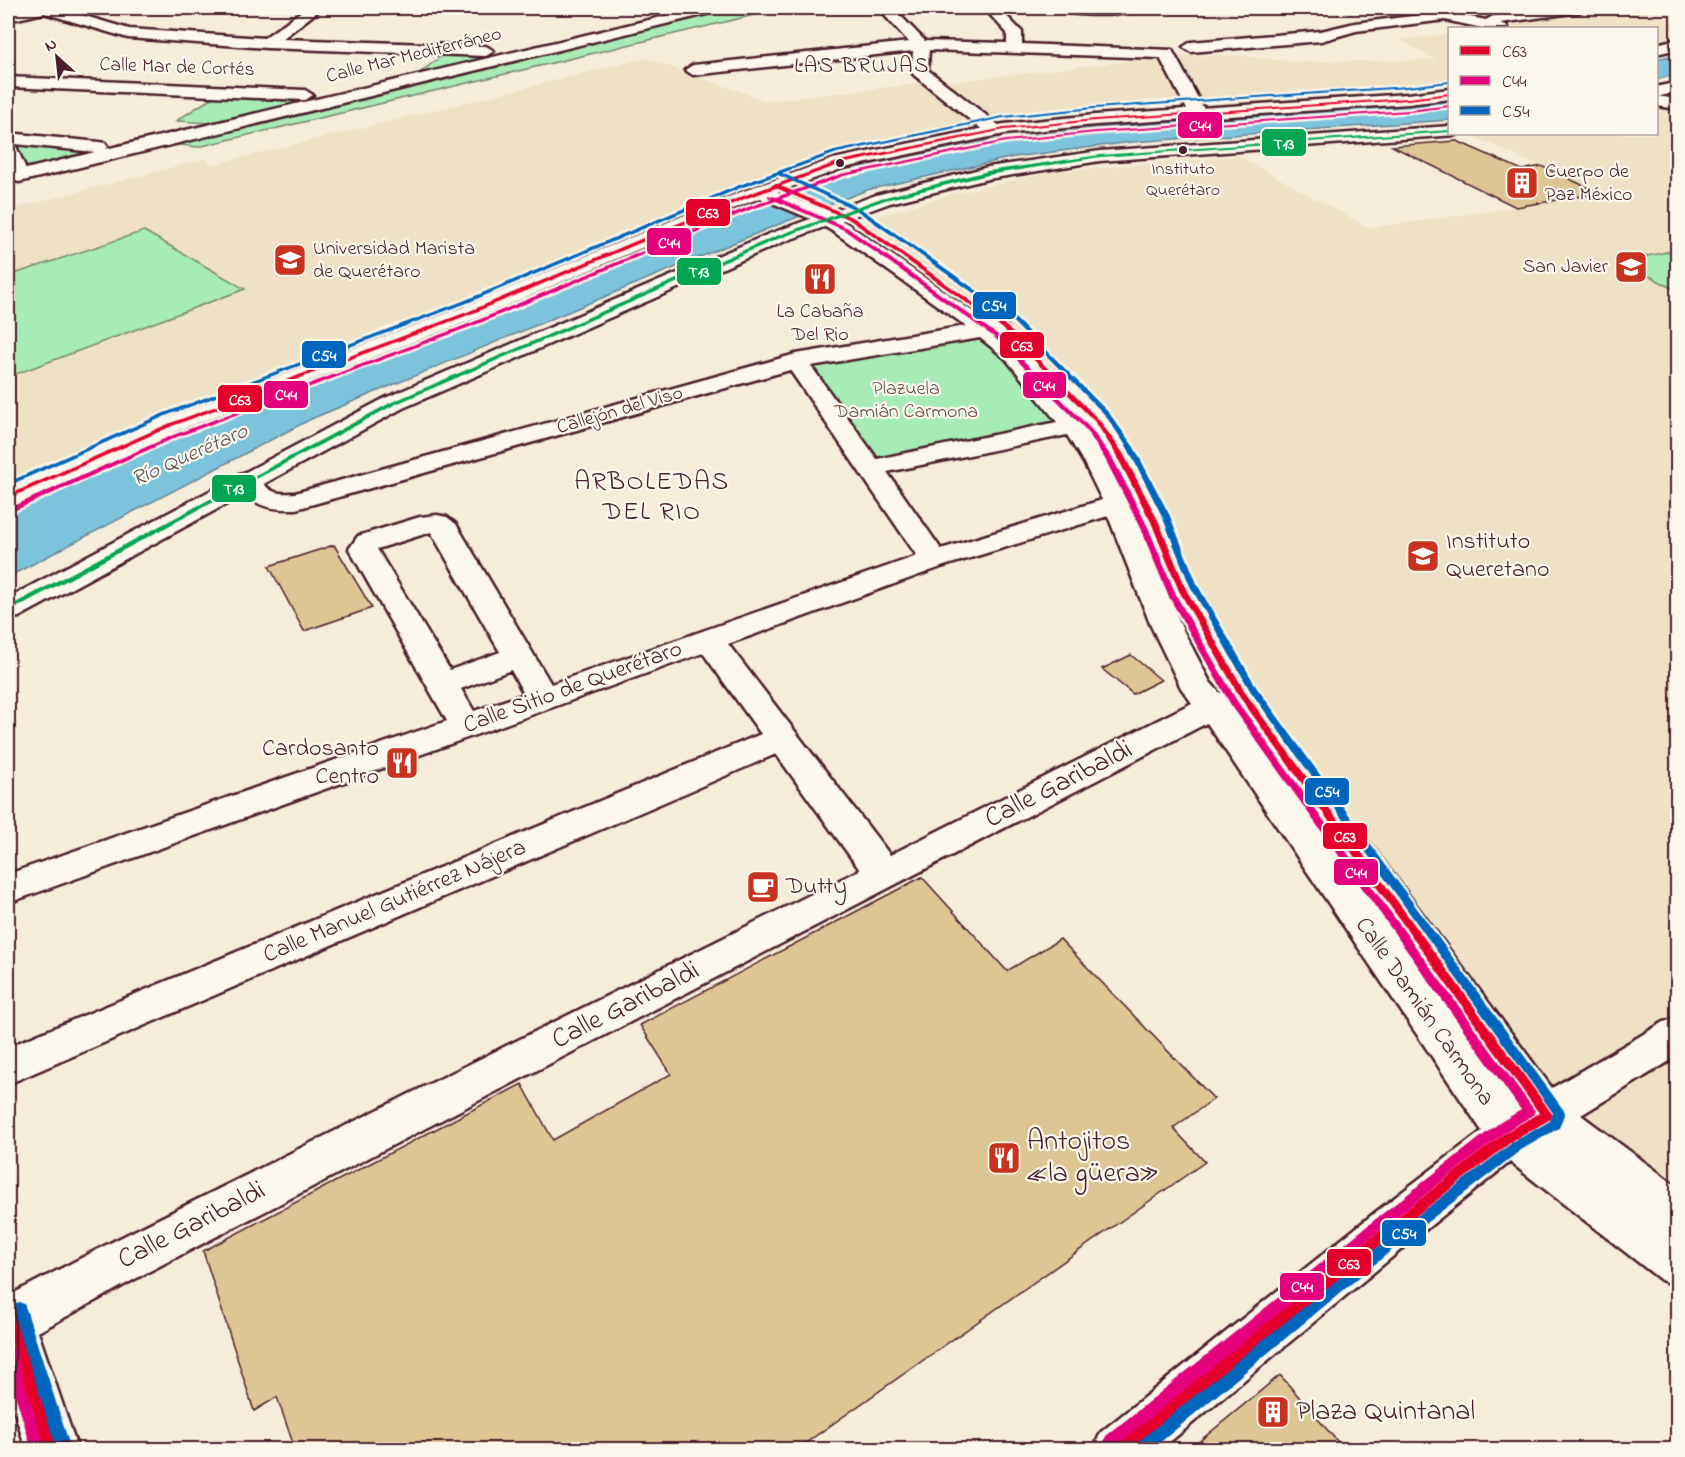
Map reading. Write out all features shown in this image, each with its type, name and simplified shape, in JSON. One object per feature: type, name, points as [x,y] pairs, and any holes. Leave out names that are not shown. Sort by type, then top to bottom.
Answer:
[{"type":"street","points":[[10,15],[45,8],[128,33],[267,43],[524,52]]},
{"type":"street","points":[[267,43],[315,8]]},
{"type":"street","points":[[643,8],[657,21]]},
{"type":"street","name":"Calle Mar Mediterráneo","points":[[8,147],[19,176],[524,52],[715,8]]},
{"type":"street","points":[[885,8],[896,16],[921,45],[920,72],[995,131]]},
{"type":"street","points":[[991,8],[1014,32],[1015,47]]},
{"type":"street","points":[[1064,8],[1113,10],[1135,8]]},
{"type":"street","points":[[1424,8],[1472,27]]},
{"type":"street","points":[[1191,46],[1321,36],[1355,27],[1445,16],[1497,24],[1539,10],[1579,8]]},
{"type":"street","points":[[825,42],[837,53]]},
{"type":"street","points":[[1658,49],[1677,44]]},
{"type":"street","points":[[693,70],[921,45],[1166,53],[1197,113]]},
{"type":"street","points":[[417,79],[464,50]]},
{"type":"street","name":"Calle Mar de Cortés","points":[[8,82],[345,97]]},
{"type":"street","points":[[8,497],[170,425],[470,313],[773,190],[890,151],[995,131],[1448,94]]},
{"type":"street","points":[[8,610],[393,403],[790,227],[834,211],[933,185],[1046,162],[1156,151],[1448,131]]},
{"type":"street","name":"Calle Mar Mediterráneo","points":[[8,138],[124,150]]},
{"type":"street","points":[[773,190],[834,211]]},
{"type":"street","points":[[773,190],[790,227]]},
{"type":"street","name":"Calle Damián Carmona","points":[[773,190],[834,211],[958,309],[994,329],[1098,422],[1119,453],[1130,500]]},
{"type":"street","name":"Calle Damián Carmona","points":[[994,329],[1074,426],[1130,500],[1155,522],[1228,702],[1528,1126],[1677,1264]]},
{"type":"street","name":"Callejón del Viso","points":[[248,480],[260,496],[273,502],[296,501],[796,361],[994,329]]},
{"type":"street","points":[[796,361],[934,560]]},
{"type":"street","points":[[870,468],[1074,426]]},
{"type":"street","name":"Calle Sitio de Querétaro","points":[[8,890],[543,699],[717,648],[934,560],[1130,500]]},
{"type":"street","points":[[467,726],[363,549],[368,542],[420,525],[437,524],[446,530],[543,699]]},
{"type":"street","points":[[717,648],[884,875]]},
{"type":"street","points":[[442,684],[519,656]]},
{"type":"street","name":"Calle Garibaldi","points":[[9,1317],[1228,702]]},
{"type":"street","name":"Calle Manuel Gutiérrez Nájera","points":[[8,1066],[783,738]]},
{"type":"street","points":[[1119,1449],[1393,1227],[1528,1126],[1677,1034]]},
{"type":"street","name":"Calle Damián Carmona","points":[[1528,1126],[1677,1215]]},
{"type":"street","points":[[9,1317],[52,1449]]},
{"type":"shaded area","points":[[1617,8],[1634,8],[1677,22],[1677,38],[1658,42],[1658,27],[1493,27]]},
{"type":"shaded area","points":[[1448,34],[1448,84],[1406,93],[999,122],[948,82],[1171,56],[1234,55],[1295,62],[1436,60],[1400,40]]},
{"type":"shaded area","name":"Universidad Marista de Querétaro","points":[[646,58],[766,101],[926,83],[978,126],[876,147],[789,171],[709,202],[452,310],[198,401],[8,485],[8,210],[205,159],[212,165]]},
{"type":"shaded area","name":"Instituto Queretano","points":[[1658,101],[1677,104],[1677,1215],[1547,1115],[1244,697],[1098,422],[1004,327],[856,223],[952,194],[1052,172],[1238,156],[1369,228],[1599,193],[1475,137],[1658,135]]},
{"type":"green space","points":[[715,8],[784,8],[198,147],[154,142],[228,124],[176,121],[218,94],[330,100]]},
{"type":"green space","points":[[443,55],[499,57],[410,80]]},
{"type":"green space","points":[[8,138],[123,150],[22,175]]},
{"type":"green space","points":[[144,231],[245,289],[8,377],[8,276]]},
{"type":"green space","points":[[1677,250],[1677,291],[1622,261]]},
{"type":"green space","name":"Plazuela Damián Carmona","points":[[980,337],[1003,356],[1058,422],[877,459],[810,365]]},
{"type":"water","points":[[1677,54],[1677,74],[1658,80],[1658,59]]},
{"type":"water","name":"Río Querétaro","points":[[1448,101],[1448,120],[1132,142],[1014,157],[867,190],[772,227],[311,419],[8,577],[8,514],[149,450],[312,385],[471,327],[734,211],[825,177],[875,164],[992,140],[1095,128]]},
{"type":"building","name":"Cuerpo de Paz México","points":[[1457,141],[1522,170],[1541,166],[1600,193],[1516,207],[1392,146]]},
{"type":"building","points":[[334,545],[372,608],[304,631],[269,566]]},
{"type":"building","points":[[1131,655],[1161,680],[1133,694],[1102,669]]},
{"type":"building","points":[[922,877],[1007,971],[1060,939],[1214,1099],[1173,1128],[1205,1162],[797,1449],[295,1449],[277,1397],[254,1411],[203,1251],[522,1084],[553,1140],[671,1074],[640,1025]]},
{"type":"building","name":"Plaza Quintanal","points":[[1280,1375],[1344,1449],[1190,1449]]},
{"type":"transit line","name":"C54","points":[[8,484],[166,414],[465,302],[741,186],[836,152],[1003,117],[1094,108],[1407,87],[1448,82]]},
{"type":"transit line","name":"C63","points":[[8,497],[170,425],[469,313],[745,197],[840,163],[1004,129],[1095,120],[1408,99],[1448,94]]},
{"type":"transit line","name":"C44","points":[[13,508],[175,436],[473,324],[750,208],[843,175],[1006,141],[1096,132],[1409,111],[1448,106]]},
{"type":"transit line","name":"T13","points":[[8,610],[394,403],[776,238],[883,199],[988,173],[1100,156],[1448,131]]},
{"type":"transit line","name":"C54","points":[[780,174],[858,209],[1011,317],[1107,414],[1130,447],[1166,516],[1194,586],[1254,690],[1559,1112],[1555,1124],[1517,1146],[1400,1236],[1139,1450]]},
{"type":"transit line","name":"C63","points":[[775,185],[852,219],[1004,327],[1098,422],[1119,453],[1155,522],[1183,591],[1244,697],[1547,1115],[1510,1136],[1393,1227],[1120,1450]]},
{"type":"transit line","name":"C44","points":[[770,196],[846,229],[996,336],[1089,430],[1109,459],[1144,527],[1173,597],[1234,703],[1529,1111],[1503,1127],[1386,1218],[1111,1441]]},
{"type":"transit line","name":"C54","points":[[19,1309],[63,1446]]},
{"type":"transit line","name":"C63","points":[[8,1313],[52,1450]]},
{"type":"transit line","name":"C44","points":[[8,1351],[39,1450]]},
{"type":"place","name":"Instituto Querétaro","points":[[1183,150]]},
{"type":"place","name":"Cuerpo de Paz México","points":[[1522,183]]},
{"type":"place","name":"Universidad Marista de Querétaro","points":[[290,260]]},
{"type":"place","name":"San Javier","points":[[1631,267]]},
{"type":"place","name":"La Cabaña Del Rio","points":[[820,279]]},
{"type":"place","name":"Instituto Queretano","points":[[1423,556]]},
{"type":"place","name":"Cardosanto Centro","points":[[402,763]]},
{"type":"place","name":"Dutty","points":[[763,887]]},
{"type":"place","name":"Antojitos «la güera»","points":[[1004,1158]]},
{"type":"place","name":"Plaza Quintanal","points":[[1273,1412]]},
{"type":"district","name":"LAS BRUJAS","points":[[862,67]]},
{"type":"district","name":"ARBOLEDAS DEL RIO","points":[[652,498]]}]
